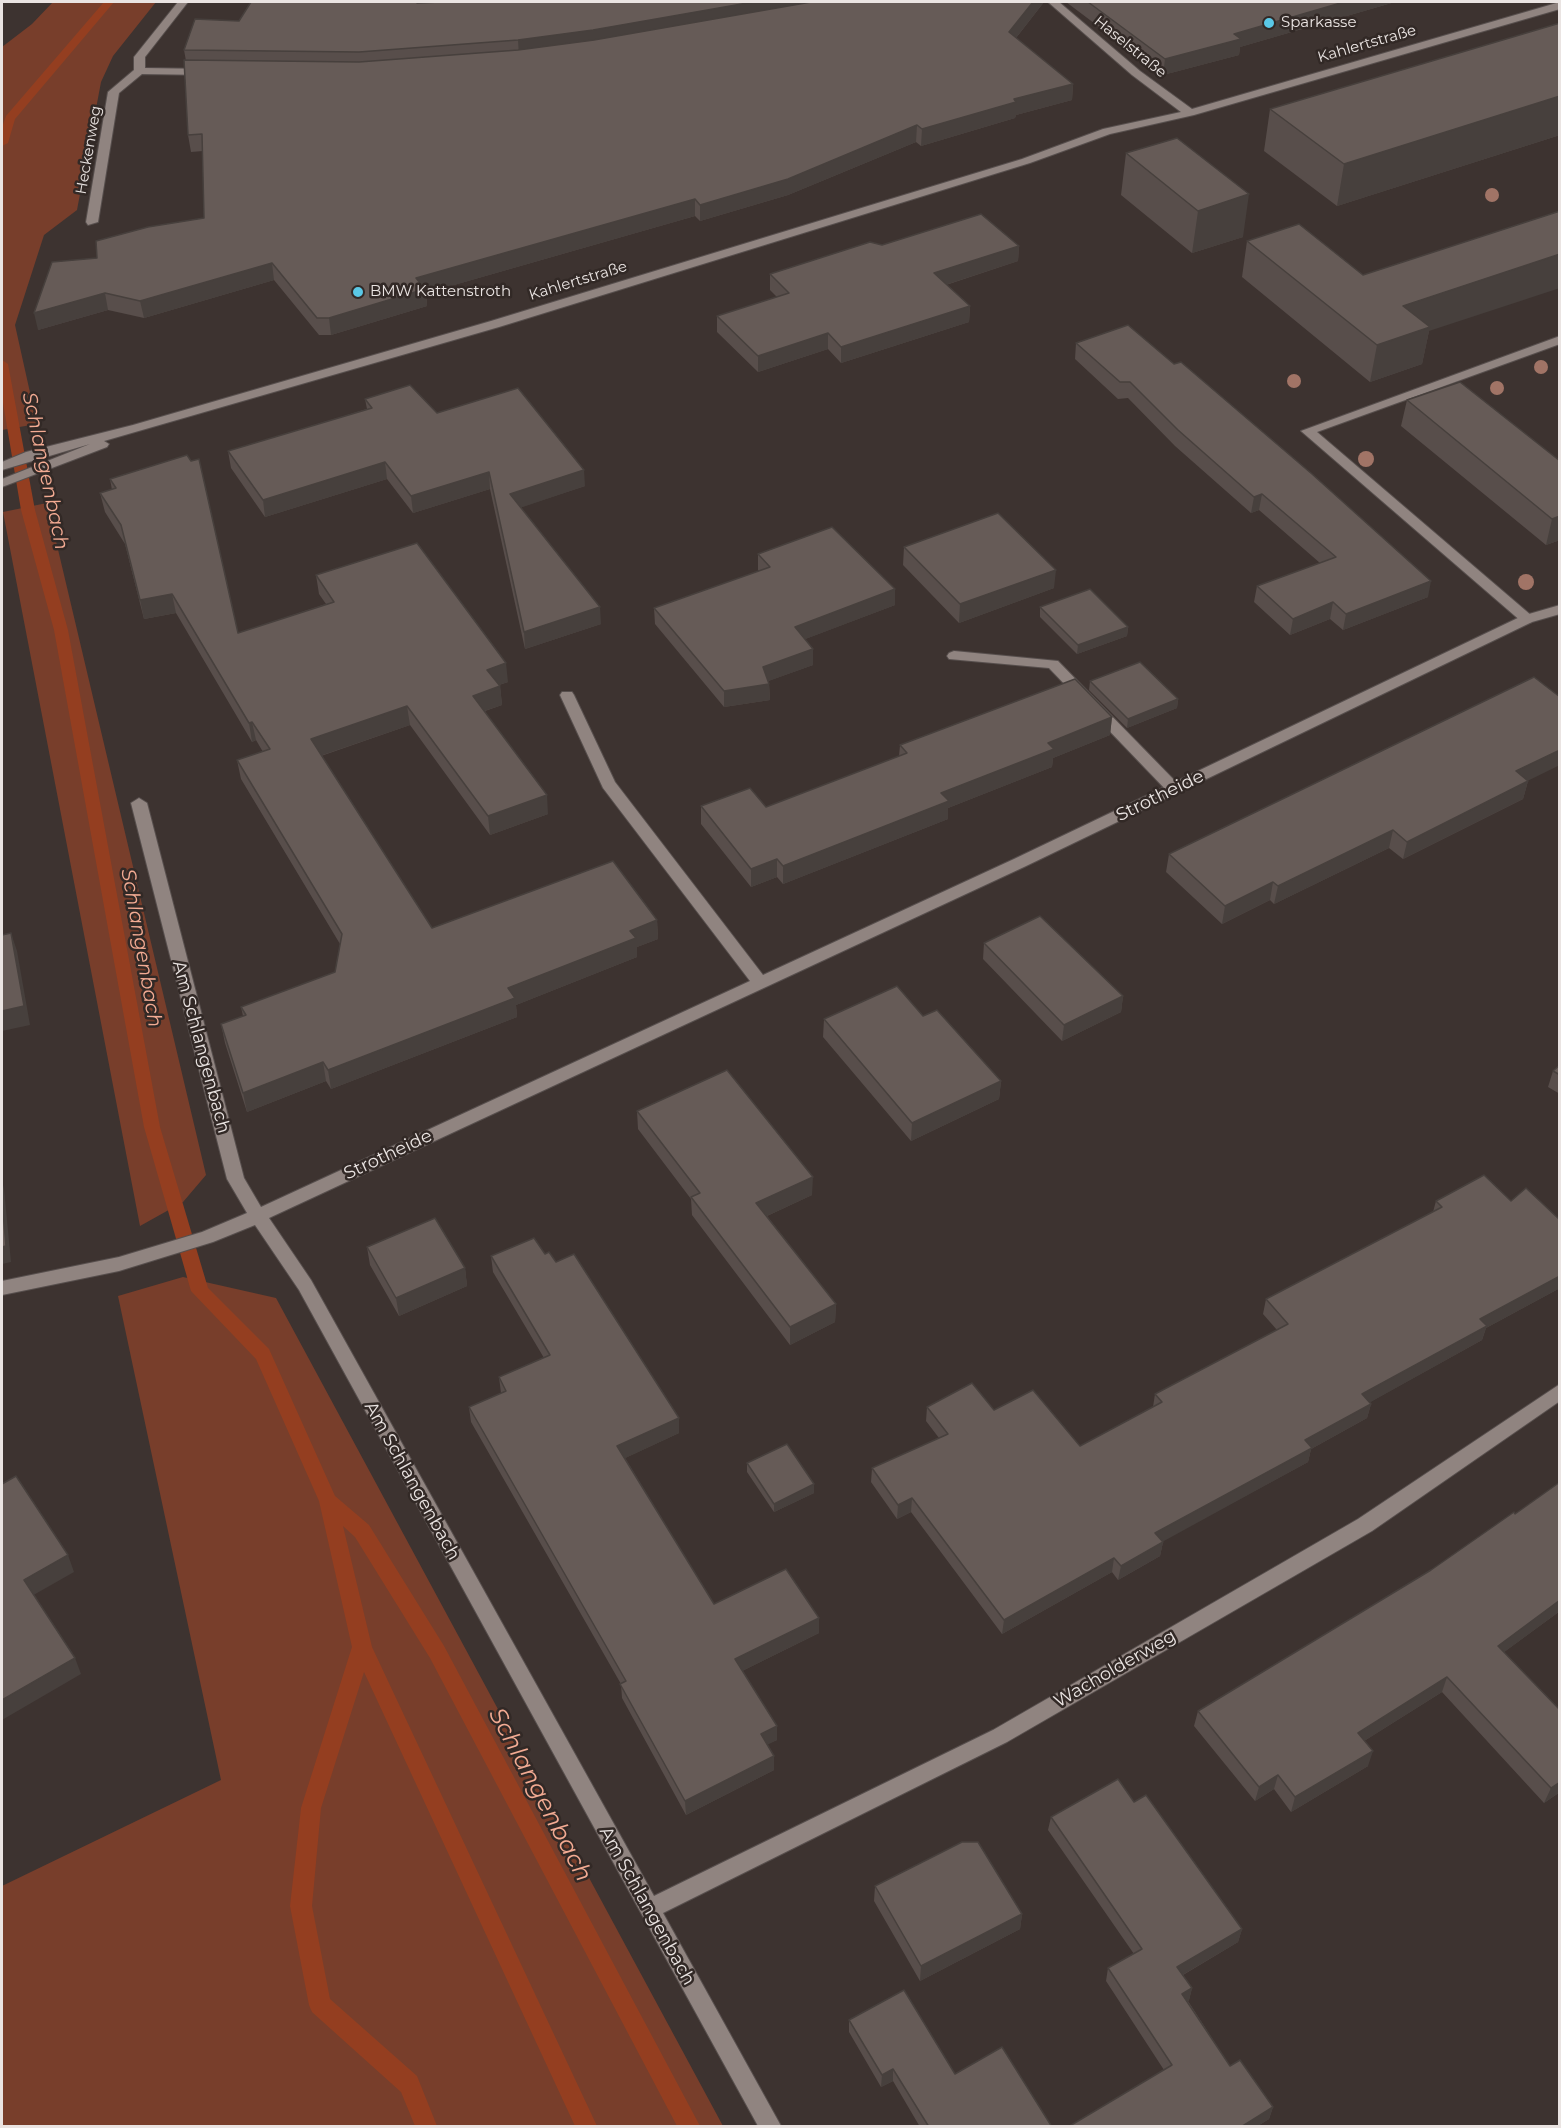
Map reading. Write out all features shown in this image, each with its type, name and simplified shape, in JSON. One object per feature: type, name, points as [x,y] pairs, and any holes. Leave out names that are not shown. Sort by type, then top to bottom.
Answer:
[{"type":"street","name":"Heckenweg","points":[[92,222],[114,92],[139,71],[140,57],[183,2]]},
{"type":"street","name":"Haselstraße","points":[[1053,2],[1187,114]]},
{"type":"street","name":"Kahlertstraße","points":[[3,465],[495,324],[1026,161],[1129,136],[1187,114],[1560,5]]},
{"type":"street","points":[[139,71],[221,72]]},
{"type":"street","points":[[1527,619],[1308,431],[1560,340]]},
{"type":"street","name":"Kahlertstraße","points":[[5,482],[138,428]]},
{"type":"street","name":"Strotheide","points":[[2,1288],[152,1255],[258,1216],[1174,789],[1527,619],[1560,609]]},
{"type":"street","points":[[954,657],[1053,664],[1174,789]]},
{"type":"street","points":[[567,695],[608,784],[760,982]]},
{"type":"street","name":"Am Schlangenbach","points":[[139,803],[236,1179],[305,1285],[770,2127]]},
{"type":"street","name":"Wacholderweg","points":[[649,1909],[1000,1736],[1365,1525],[1560,1391]]},
{"type":"shaded area","points":[[53,2],[156,2],[113,56],[101,82],[77,210],[44,235],[15,325],[37,424],[2,430],[2,47],[32,24]]},
{"type":"shaded area","points":[[47,503],[206,1175],[183,1202],[140,1226],[3,512]]},
{"type":"shaded area","points":[[183,1277],[276,1298],[723,2126],[2,2126],[2,1886],[221,1780],[118,1296]]},
{"type":"building","points":[[251,2],[753,2],[593,30],[518,40],[359,52],[184,50],[195,19],[239,21]]},
{"type":"building","points":[[811,2],[1033,2],[1009,32],[1073,84],[1014,99],[1016,102],[922,129],[917,125],[788,179],[700,205],[695,199],[416,278],[425,289],[329,318],[317,318],[272,263],[140,301],[105,293],[34,313],[52,262],[97,258],[96,241],[148,227],[204,218],[202,134],[188,135],[184,60],[359,62],[518,50],[594,40]]},
{"type":"building","points":[[1088,2],[1344,2],[1234,34],[1241,39],[1165,59]]},
{"type":"building","points":[[1560,23],[1560,96],[1344,164],[1270,109]]},
{"type":"building","points":[[1177,138],[1249,194],[1198,211],[1126,153]]},
{"type":"building","points":[[1560,211],[1560,254],[1403,306],[1430,327],[1377,345],[1247,241],[1299,224],[1363,275]]},
{"type":"building","points":[[981,214],[1019,246],[934,273],[970,306],[841,347],[828,333],[758,356],[717,316],[789,293],[770,274],[870,242],[882,245]]},
{"type":"building","points":[[1128,325],[1174,364],[1181,362],[1312,474],[1431,581],[1346,614],[1333,602],[1293,619],[1257,586],[1336,557],[1262,494],[1254,497],[1178,430],[1130,382],[1120,382],[1076,343]]},
{"type":"building","points":[[1460,382],[1560,461],[1560,516],[1552,519],[1407,400]]},
{"type":"building","points":[[410,385],[437,413],[518,388],[584,470],[510,494],[600,607],[524,632],[489,472],[411,496],[385,462],[263,500],[228,451],[372,408],[365,399]]},
{"type":"building","points":[[187,455],[191,461],[199,459],[238,633],[334,602],[316,575],[417,543],[506,663],[487,670],[500,686],[473,696],[547,795],[488,816],[407,706],[311,739],[432,928],[613,861],[657,920],[630,931],[636,938],[508,988],[515,998],[328,1070],[323,1062],[243,1093],[221,1024],[246,1015],[241,1007],[335,972],[342,934],[237,760],[270,749],[252,722],[249,723],[172,594],[140,600],[121,525],[100,493],[116,488],[110,479]]},
{"type":"building","points":[[998,513],[1056,570],[960,604],[904,547]]},
{"type":"building","points":[[832,527],[895,589],[795,627],[813,649],[763,667],[769,684],[724,691],[654,608],[770,567],[758,554]]},
{"type":"building","points":[[1090,589],[1128,627],[1078,645],[1040,607]]},
{"type":"building","points":[[1140,662],[1178,699],[1128,719],[1090,681]]},
{"type":"building","points":[[1534,677],[1560,697],[1560,750],[1516,771],[1528,781],[1407,842],[1393,830],[1278,886],[1273,882],[1225,906],[1169,854]]},
{"type":"building","points":[[1075,679],[1112,717],[1048,743],[1054,749],[941,793],[949,801],[783,866],[777,859],[751,869],[701,806],[750,788],[766,807],[907,753],[900,745]]},
{"type":"building","points":[[1040,916],[1123,996],[1064,1025],[984,943]]},
{"type":"building","points":[[11,933],[24,1006],[2,1011],[2,935]]},
{"type":"building","points":[[897,986],[923,1016],[937,1010],[1001,1081],[912,1123],[824,1019]]},
{"type":"building","points":[[1560,1065],[1560,1075],[1553,1071]]},
{"type":"building","points":[[727,1070],[813,1177],[756,1203],[836,1304],[790,1327],[691,1197],[700,1193],[637,1111]]},
{"type":"building","points":[[1484,1175],[1511,1201],[1526,1188],[1560,1220],[1560,1276],[1480,1319],[1487,1326],[1362,1394],[1371,1404],[1305,1440],[1312,1448],[1155,1533],[1163,1542],[1121,1566],[1114,1558],[1004,1620],[912,1498],[898,1505],[872,1468],[948,1434],[927,1407],[972,1383],[994,1410],[1033,1390],[1080,1446],[1162,1402],[1155,1394],[1288,1324],[1266,1299],[1442,1207],[1436,1201]]},
{"type":"building","points":[[2,1201],[6,1246],[2,1247]]},
{"type":"building","points":[[435,1218],[465,1268],[396,1298],[367,1247]]},
{"type":"building","points":[[534,1238],[545,1254],[549,1252],[556,1262],[574,1254],[679,1418],[617,1446],[714,1604],[786,1569],[819,1618],[735,1659],[777,1726],[761,1734],[774,1756],[685,1801],[620,1684],[626,1681],[469,1407],[506,1391],[499,1377],[550,1355],[491,1256]]},
{"type":"building","points":[[787,1444],[814,1484],[774,1504],[747,1463]]},
{"type":"building","points":[[16,1476],[68,1555],[24,1580],[75,1658],[2,1700],[2,1484]]},
{"type":"building","points":[[1560,1482],[1560,1600],[1498,1646],[1560,1710],[1560,1782],[1551,1788],[1447,1677],[1358,1733],[1373,1751],[1295,1797],[1278,1775],[1259,1787],[1198,1711],[1431,1570]]},
{"type":"building","points":[[1118,1779],[1134,1802],[1146,1795],[1242,1929],[1177,1967],[1192,1988],[1182,1994],[1230,2066],[1240,2060],[1273,2107],[1241,2127],[1068,2127],[1172,2065],[1108,1968],[1142,1949],[1051,1817]]},
{"type":"building","points":[[962,1842],[978,1842],[1022,1914],[921,1966],[875,1886]]},
{"type":"building","points":[[904,1990],[955,2074],[1002,2047],[1052,2127],[929,2127],[893,2069],[882,2075],[849,2020]]},
{"type":"waterway","name":"Schlangenbach","points":[[2,143],[10,118],[109,2]]},
{"type":"waterway","name":"Schlangenbach","points":[[2,364],[28,510],[61,630],[152,1127],[200,1291],[263,1354],[328,1501]]},
{"type":"waterway","name":"Schlangenbach","points":[[328,1501],[362,1531],[437,1652],[689,2126]]},
{"type":"waterway","name":"Schlangenbach","points":[[328,1501],[362,1647]]},
{"type":"waterway","name":"Schlangenbach","points":[[362,1647],[586,2126]]},
{"type":"waterway","name":"Schlangenbach","points":[[362,1647],[311,1808],[301,1906],[320,2005],[409,2084],[426,2126]]},
{"type":"place","name":"Sparkasse","points":[[1269,23]]},
{"type":"place","name":"BMW Kattenstroth","points":[[358,292]]}]
